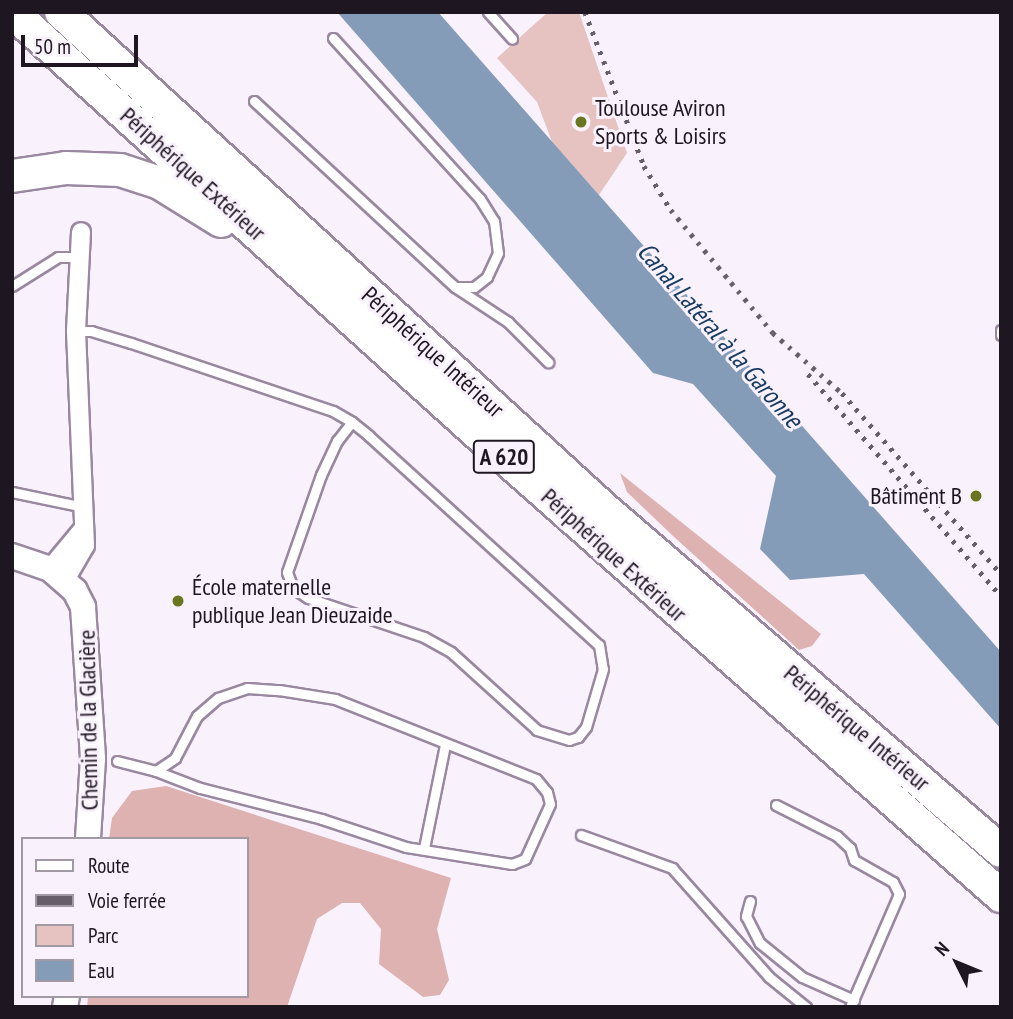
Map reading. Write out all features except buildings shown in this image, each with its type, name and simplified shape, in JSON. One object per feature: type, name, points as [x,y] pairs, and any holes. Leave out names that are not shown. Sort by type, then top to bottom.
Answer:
[{"type":"highway","name":"Périphérique Extérieur","points":[[12,12],[504,457],[1001,896]]},
{"type":"highway","name":"Périphérique Intérieur","points":[[61,12],[632,534],[1001,851]]},
{"type":"highway","points":[[88,12],[138,59],[143,87]]},
{"type":"highway","points":[[12,176],[98,168],[158,182],[303,273]]},
{"type":"street","points":[[12,556],[58,574],[84,528],[86,507],[76,331],[81,232]]},
{"type":"street","name":"Chemin de la Glacière","points":[[58,574],[79,599],[87,625],[93,759],[89,837]]},
{"type":"lane","points":[[488,12],[512,39]]},
{"type":"lane","points":[[333,38],[480,199],[494,221],[498,253],[487,276],[474,287],[455,287]]},
{"type":"lane","points":[[254,101],[455,287],[508,322],[548,362]]},
{"type":"lane","points":[[12,286],[58,257],[78,257]]},
{"type":"lane","points":[[1001,330],[1001,335]]},
{"type":"lane","points":[[76,331],[91,331],[131,343],[333,411],[352,422],[599,645],[603,669],[586,727],[578,737],[569,740],[537,730],[451,652],[424,638],[308,598],[293,588],[287,572],[317,487],[337,442],[352,422]]},
{"type":"lane","points":[[12,492],[58,505],[86,507]]},
{"type":"lane","points":[[117,761],[156,771],[200,788],[322,819],[406,847],[512,864],[525,859],[550,804],[536,779],[335,699],[247,688],[218,698],[197,716],[175,758],[156,771]]},
{"type":"lane","points":[[424,848],[445,745]]},
{"type":"lane","points":[[750,901],[746,916],[760,943],[802,977],[852,1003],[899,894],[893,882],[853,860],[850,848],[837,836],[776,805]]},
{"type":"lane","points":[[581,835],[672,869],[769,978],[806,1007]]},
{"type":"green space","name":"Toulouse Aviron Sports & Loisirs","points":[[548,12],[579,12],[627,153],[599,195],[552,142],[537,102],[497,58]]},
{"type":"shaded area","points":[[620,473],[821,634],[812,646],[799,650],[627,492]]},
{"type":"shaded area","points":[[166,786],[451,878],[437,929],[449,980],[440,995],[423,997],[379,964],[381,929],[360,903],[342,903],[317,919],[287,1007],[87,1007],[88,998],[248,998],[248,837],[109,837],[112,818],[132,791]]},
{"type":"water","name":"Canal Latéral à la Garonne","points":[[337,12],[438,12],[1001,652],[1001,729],[864,574],[790,580],[760,549],[776,476],[693,384],[653,373]]},
{"type":"railway","points":[[585,12],[644,166],[671,210],[773,333],[842,393],[1001,574]]},
{"type":"railway","points":[[808,374],[1001,596]]},
{"type":"place","name":"Toulouse Aviron Sports & Loisirs","points":[[581,122]]},
{"type":"place","name":"Bâtiment B","points":[[976,496]]},
{"type":"place","name":"École maternelle publique Jean Dieuzaide","points":[[178,601]]}]
